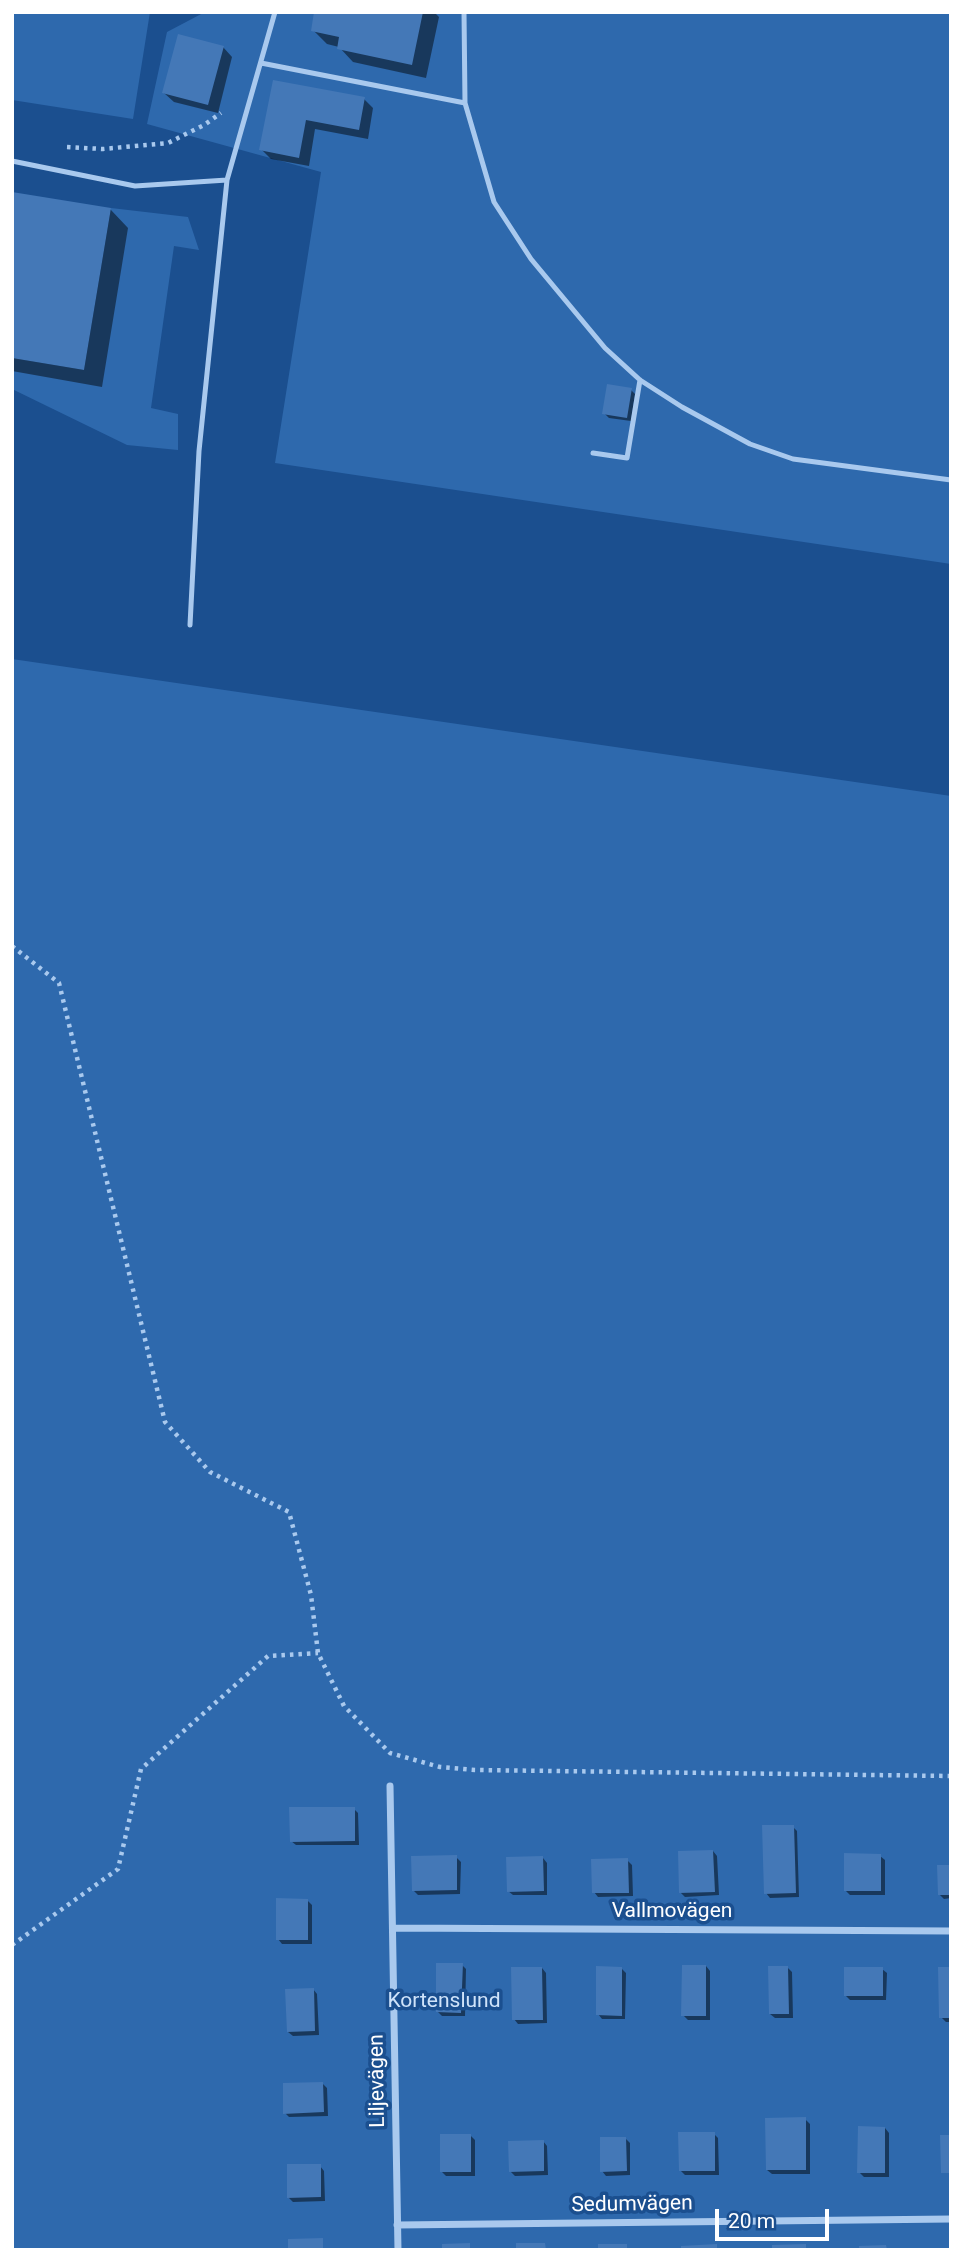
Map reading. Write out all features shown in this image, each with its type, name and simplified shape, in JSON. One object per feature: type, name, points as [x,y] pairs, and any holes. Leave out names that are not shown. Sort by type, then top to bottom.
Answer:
[{"type":"street","name":"Liljevägen","points":[[390,1786],[398,2250]]},
{"type":"street","name":"Vallmovägen","points":[[393,1928],[951,1931]]},
{"type":"street","name":"Sedumvägen","points":[[397,2225],[951,2219]]},
{"type":"lane","points":[[190,625],[199,452],[228,180],[275,12]]},
{"type":"lane","points":[[464,12],[465,103],[494,202],[531,259],[605,348],[640,380],[682,407],[750,444],[793,459],[951,480]]},
{"type":"lane","points":[[261,63],[465,103]]},
{"type":"lane","points":[[12,161],[135,186],[228,180]]},
{"type":"lane","points":[[593,453],[627,458],[640,380]]},
{"type":"path","points":[[64,147],[103,149],[168,143],[204,125],[253,90]]},
{"type":"path","points":[[12,946],[58,983],[165,1422],[210,1472],[289,1512],[311,1595],[318,1653],[344,1706],[390,1753],[440,1768],[951,1776]]},
{"type":"path","points":[[12,1945],[118,1869],[141,1769],[268,1656],[318,1653]]},
{"type":"green space","points":[[12,12],[150,12],[133,119],[12,100]]},
{"type":"green space","points":[[205,12],[951,12],[951,564],[275,463],[321,172],[147,124],[167,32]]},
{"type":"green space","points":[[111,208],[188,217],[199,250],[174,246],[151,408],[178,414],[178,450],[127,445],[12,389],[12,358],[84,370]]},
{"type":"green space","name":"Kortenslund","points":[[12,659],[951,796],[951,2250],[12,2250]]},
{"type":"building","points":[[314,12],[423,12],[412,65],[337,49],[339,37],[311,31]]},
{"type":"building","points":[[178,34],[224,46],[208,105],[162,93]]},
{"type":"building","points":[[273,80],[365,97],[359,130],[306,120],[299,158],[259,150]]},
{"type":"building","points":[[12,192],[111,208],[84,370],[12,358]]},
{"type":"building","points":[[607,384],[632,388],[627,418],[602,414]]},
{"type":"building","points":[[289,1807],[355,1807],[355,1841],[290,1842]]},
{"type":"building","points":[[762,1825],[794,1825],[796,1893],[764,1894]]},
{"type":"building","points":[[713,1850],[715,1892],[679,1893],[678,1851]]},
{"type":"building","points":[[844,1853],[881,1854],[881,1891],[844,1891]]},
{"type":"building","points":[[457,1855],[457,1890],[412,1891],[411,1856]]},
{"type":"building","points":[[543,1856],[544,1891],[507,1892],[506,1857]]},
{"type":"building","points":[[628,1858],[629,1893],[592,1893],[591,1859]]},
{"type":"building","points":[[937,1865],[951,1865],[951,1895],[938,1895]]},
{"type":"building","points":[[276,1898],[308,1899],[308,1940],[276,1940]]},
{"type":"building","points":[[436,1963],[463,1963],[461,2013],[436,2012]]},
{"type":"building","points":[[682,1965],[706,1965],[706,2016],[681,2016]]},
{"type":"building","points":[[596,1966],[622,1967],[622,2016],[596,2015]]},
{"type":"building","points":[[768,1966],[788,1966],[789,2014],[769,2014]]},
{"type":"building","points":[[511,1967],[542,1967],[543,2020],[512,2020]]},
{"type":"building","points":[[844,1967],[883,1967],[883,1996],[844,1996]]},
{"type":"building","points":[[938,1967],[951,1967],[951,2018],[939,2018]]},
{"type":"building","points":[[314,1988],[315,2031],[287,2032],[285,1989]]},
{"type":"building","points":[[323,2082],[324,2112],[283,2114],[283,2083]]},
{"type":"building","points":[[806,2117],[806,2170],[766,2170],[765,2118]]},
{"type":"building","points":[[858,2126],[885,2127],[885,2173],[857,2173]]},
{"type":"building","points":[[678,2132],[715,2132],[715,2171],[679,2171]]},
{"type":"building","points":[[440,2134],[471,2134],[471,2172],[440,2172]]},
{"type":"building","points":[[940,2135],[951,2135],[951,2173],[941,2173]]},
{"type":"building","points":[[600,2137],[626,2137],[627,2171],[600,2172]]},
{"type":"building","points":[[544,2140],[544,2171],[509,2172],[508,2141]]},
{"type":"building","points":[[287,2164],[321,2164],[321,2197],[287,2198]]},
{"type":"building","points":[[323,2238],[323,2250],[288,2250],[288,2239]]},
{"type":"building","points":[[470,2243],[470,2250],[442,2250],[442,2244]]},
{"type":"building","points":[[516,2243],[545,2243],[546,2250],[516,2250]]},
{"type":"building","points":[[598,2244],[627,2244],[627,2250],[598,2250]]},
{"type":"building","points":[[717,2244],[717,2250],[681,2250],[681,2246]]},
{"type":"building","points":[[806,2244],[806,2250],[772,2250],[772,2245]]},
{"type":"building","points":[[886,2245],[887,2250],[859,2250],[859,2246]]}]
